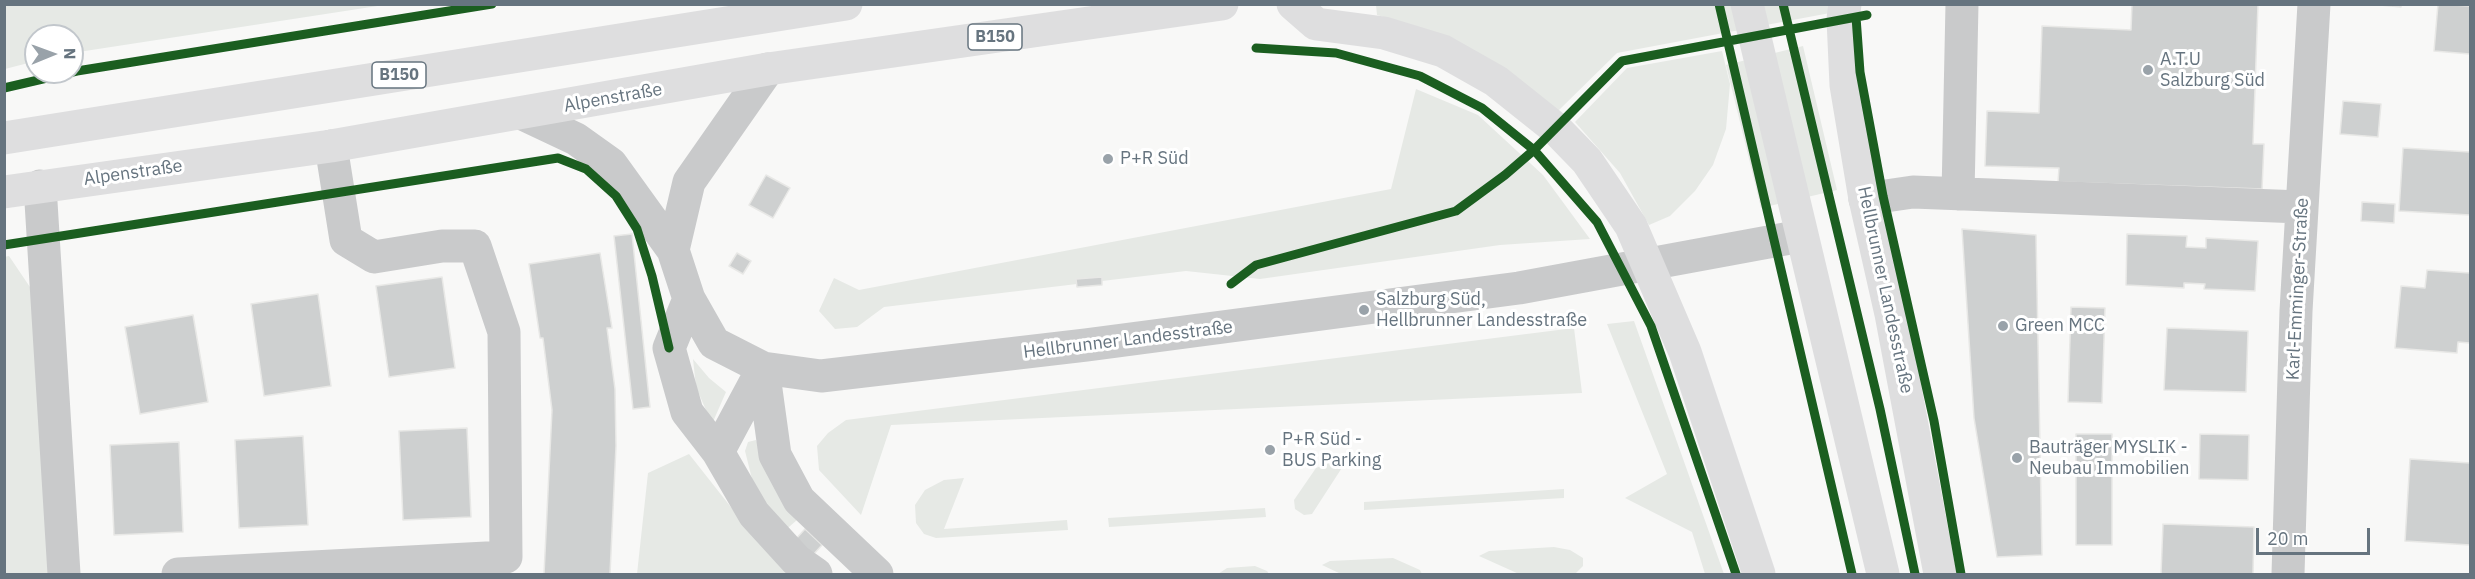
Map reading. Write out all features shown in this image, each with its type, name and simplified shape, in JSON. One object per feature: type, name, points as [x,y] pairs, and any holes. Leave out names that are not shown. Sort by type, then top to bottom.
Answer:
[{"type":"main road","name":"B150","points":[[4,138],[798,9],[846,4]]},
{"type":"main road","name":"Alpenstraße","points":[[4,192],[331,146],[523,114],[768,69],[1222,4]]},
{"type":"main road","points":[[1293,4],[1316,24],[1384,33],[1443,51],[1496,81],[1554,128],[1587,161],[1631,226],[1685,352],[1759,574]]},
{"type":"main road","points":[[1747,4],[1883,574]]},
{"type":"main road","name":"Hellbrunner Landesstraße","points":[[1845,4],[1843,19],[1846,85],[1865,199],[1893,325],[1940,574]]},
{"type":"street","points":[[1958,194],[1962,4]]},
{"type":"street","name":"Karl-Emminger-Straße","points":[[2288,574],[2301,207],[2314,4]]},
{"type":"street","points":[[673,250],[689,182],[768,69]]},
{"type":"street","name":"Hellbrunner Landesstraße","points":[[523,114],[576,139],[611,164],[673,250],[689,299],[714,343],[763,368],[821,376],[1086,345],[1519,288],[1802,236]]},
{"type":"street","points":[[178,574],[515,566],[504,332],[475,246],[442,246],[374,257],[346,240],[331,146]]},
{"type":"street","points":[[40,186],[64,574]]},
{"type":"street","points":[[1865,199],[1912,192],[2301,207]]},
{"type":"street","points":[[689,299],[669,348],[687,412],[717,452],[754,514],[796,560],[816,574]]},
{"type":"street","points":[[717,452],[763,368]]},
{"type":"street","points":[[763,368],[775,455],[799,500],[877,574]]},
{"type":"shaded area","points":[[5,4],[384,5],[84,51],[84,24],[24,24],[24,64],[5,69]]},
{"type":"shaded area","points":[[1376,5],[1831,5],[1830,13],[1617,53],[1558,111],[1449,37],[1377,15]]},
{"type":"shaded area","points":[[1803,46],[1837,190],[1761,208],[1726,65]]},
{"type":"shaded area","points":[[1722,51],[1730,84],[1726,129],[1713,165],[1695,191],[1670,216],[1649,225],[1620,173],[1575,122],[1627,68]]},
{"type":"shaded area","points":[[1416,89],[1478,115],[1543,175],[1590,239],[1500,245],[1260,279],[1186,271],[884,307],[857,327],[835,329],[819,311],[834,278],[859,290],[1391,189]]},
{"type":"shaded area","points":[[9,256],[34,293],[54,574],[5,574],[4,257]]},
{"type":"shaded area","points":[[1634,321],[1724,574],[1705,574],[1692,532],[1625,498],[1667,474],[1607,324]]},
{"type":"shaded area","points":[[1574,328],[1582,393],[891,425],[861,515],[819,470],[817,446],[828,433],[846,420]]},
{"type":"shaded area","points":[[693,359],[709,378],[726,392],[712,424],[696,387]]},
{"type":"shaded area","points":[[756,440],[797,520],[782,533],[752,479],[745,451],[748,442]]},
{"type":"shaded area","points":[[689,454],[749,530],[794,574],[637,574],[648,473]]},
{"type":"shaded area","points":[[1347,460],[1312,514],[1304,515],[1295,509],[1294,500],[1316,468]]},
{"type":"shaded area","points":[[964,478],[944,529],[1067,520],[1068,530],[936,538],[924,534],[916,523],[915,505],[925,490],[944,480]]},
{"type":"shaded area","points":[[1564,489],[1564,498],[1364,510],[1364,502]]},
{"type":"shaded area","points":[[1265,508],[1266,517],[1109,527],[1108,518]]},
{"type":"shaded area","points":[[1554,547],[1570,550],[1583,558],[1583,566],[1575,574],[1519,574],[1479,556],[1489,551]]},
{"type":"shaded area","points":[[1393,558],[1420,570],[1422,574],[1341,574],[1322,565],[1330,561]]},
{"type":"shaded area","points":[[1255,566],[1269,574],[1218,574],[1227,568]]},
{"type":"building","name":"A.T.U Salzburg Süd","points":[[2132,4],[2258,4],[2253,144],[2264,144],[2262,189],[2058,182],[2059,168],[1985,166],[1987,111],[2039,113],[2042,26],[2131,30]]},
{"type":"building","points":[[2369,4],[2401,4],[2401,7]]},
{"type":"building","points":[[2438,4],[2470,6],[2470,54],[2434,51]]},
{"type":"building","points":[[2343,101],[2381,104],[2378,137],[2340,134]]},
{"type":"building","points":[[2403,148],[2470,152],[2470,215],[2399,211]]},
{"type":"building","points":[[766,175],[790,188],[773,218],[749,205]]},
{"type":"building","points":[[2362,202],[2395,204],[2394,223],[2361,221]]},
{"type":"building","name":"Green MCC","points":[[1962,229],[2036,235],[2042,555],[1997,557],[1974,418]]},
{"type":"building","points":[[632,234],[650,407],[633,409],[614,236]]},
{"type":"building","points":[[2127,234],[2187,236],[2186,247],[2206,248],[2206,238],[2258,241],[2255,291],[2204,289],[2205,284],[2184,283],[2184,288],[2126,285]]},
{"type":"building","points":[[600,253],[612,328],[607,328],[615,389],[616,446],[610,574],[544,574],[552,410],[543,338],[540,338],[529,264]]},
{"type":"building","points":[[737,253],[751,261],[743,274],[729,266]]},
{"type":"building","points":[[2427,270],[2470,273],[2470,343],[2458,342],[2457,353],[2395,348],[2401,286],[2425,288]]},
{"type":"building","points":[[442,277],[455,368],[389,377],[376,286]]},
{"type":"building","points":[[1102,277],[1102,285],[1077,287],[1076,279]]},
{"type":"building","points":[[318,294],[331,386],[264,396],[251,304]]},
{"type":"building","points":[[2071,307],[2105,308],[2102,403],[2068,402]]},
{"type":"building","points":[[193,315],[208,402],[140,414],[125,327]]},
{"type":"building","points":[[2167,328],[2248,331],[2246,392],[2164,390]]},
{"type":"building","points":[[467,428],[471,517],[403,520],[399,431]]},
{"type":"building","points":[[2076,434],[2112,434],[2112,545],[2076,545]]},
{"type":"building","points":[[2200,434],[2249,435],[2248,480],[2199,479]]},
{"type":"building","points":[[303,436],[308,525],[239,528],[235,440]]},
{"type":"building","points":[[179,442],[183,532],[114,535],[110,445]]},
{"type":"building","points":[[2410,459],[2470,463],[2470,545],[2405,541]]},
{"type":"building","points":[[2163,524],[2254,527],[2253,574],[2161,574]]},
{"type":"building","points":[[805,529],[822,545],[812,556],[795,540]]},
{"type":"cycle path","points":[[4,88],[77,71],[492,4]]},
{"type":"cycle path","points":[[1719,4],[1852,574]]},
{"type":"cycle path","points":[[1783,4],[1880,409],[1915,574]]},
{"type":"cycle path","points":[[1231,284],[1256,265],[1456,211],[1505,175],[1534,150],[1622,61],[1867,15]]},
{"type":"cycle path","points":[[1856,17],[1860,72],[1883,196],[1934,421],[1961,574]]},
{"type":"cycle path","points":[[1256,48],[1336,53],[1420,76],[1482,108],[1534,150],[1597,222],[1651,326],[1736,574]]},
{"type":"cycle path","points":[[4,245],[558,158],[586,169],[616,196],[637,229],[652,276],[669,348]]},
{"type":"place","name":"A.T.U Salzburg Süd","points":[[2148,70]]},
{"type":"place","name":"P+R Süd","points":[[1108,159]]},
{"type":"place","name":"Salzburg Süd, Hellbrunner Landesstraße","points":[[1364,310]]},
{"type":"place","name":"Green MCC","points":[[2003,326]]},
{"type":"place","name":"P+R Süd - BUS Parking","points":[[1270,450]]},
{"type":"place","name":"Bauträger MYSLIK - Neubau Immobilien","points":[[2017,458]]}]
